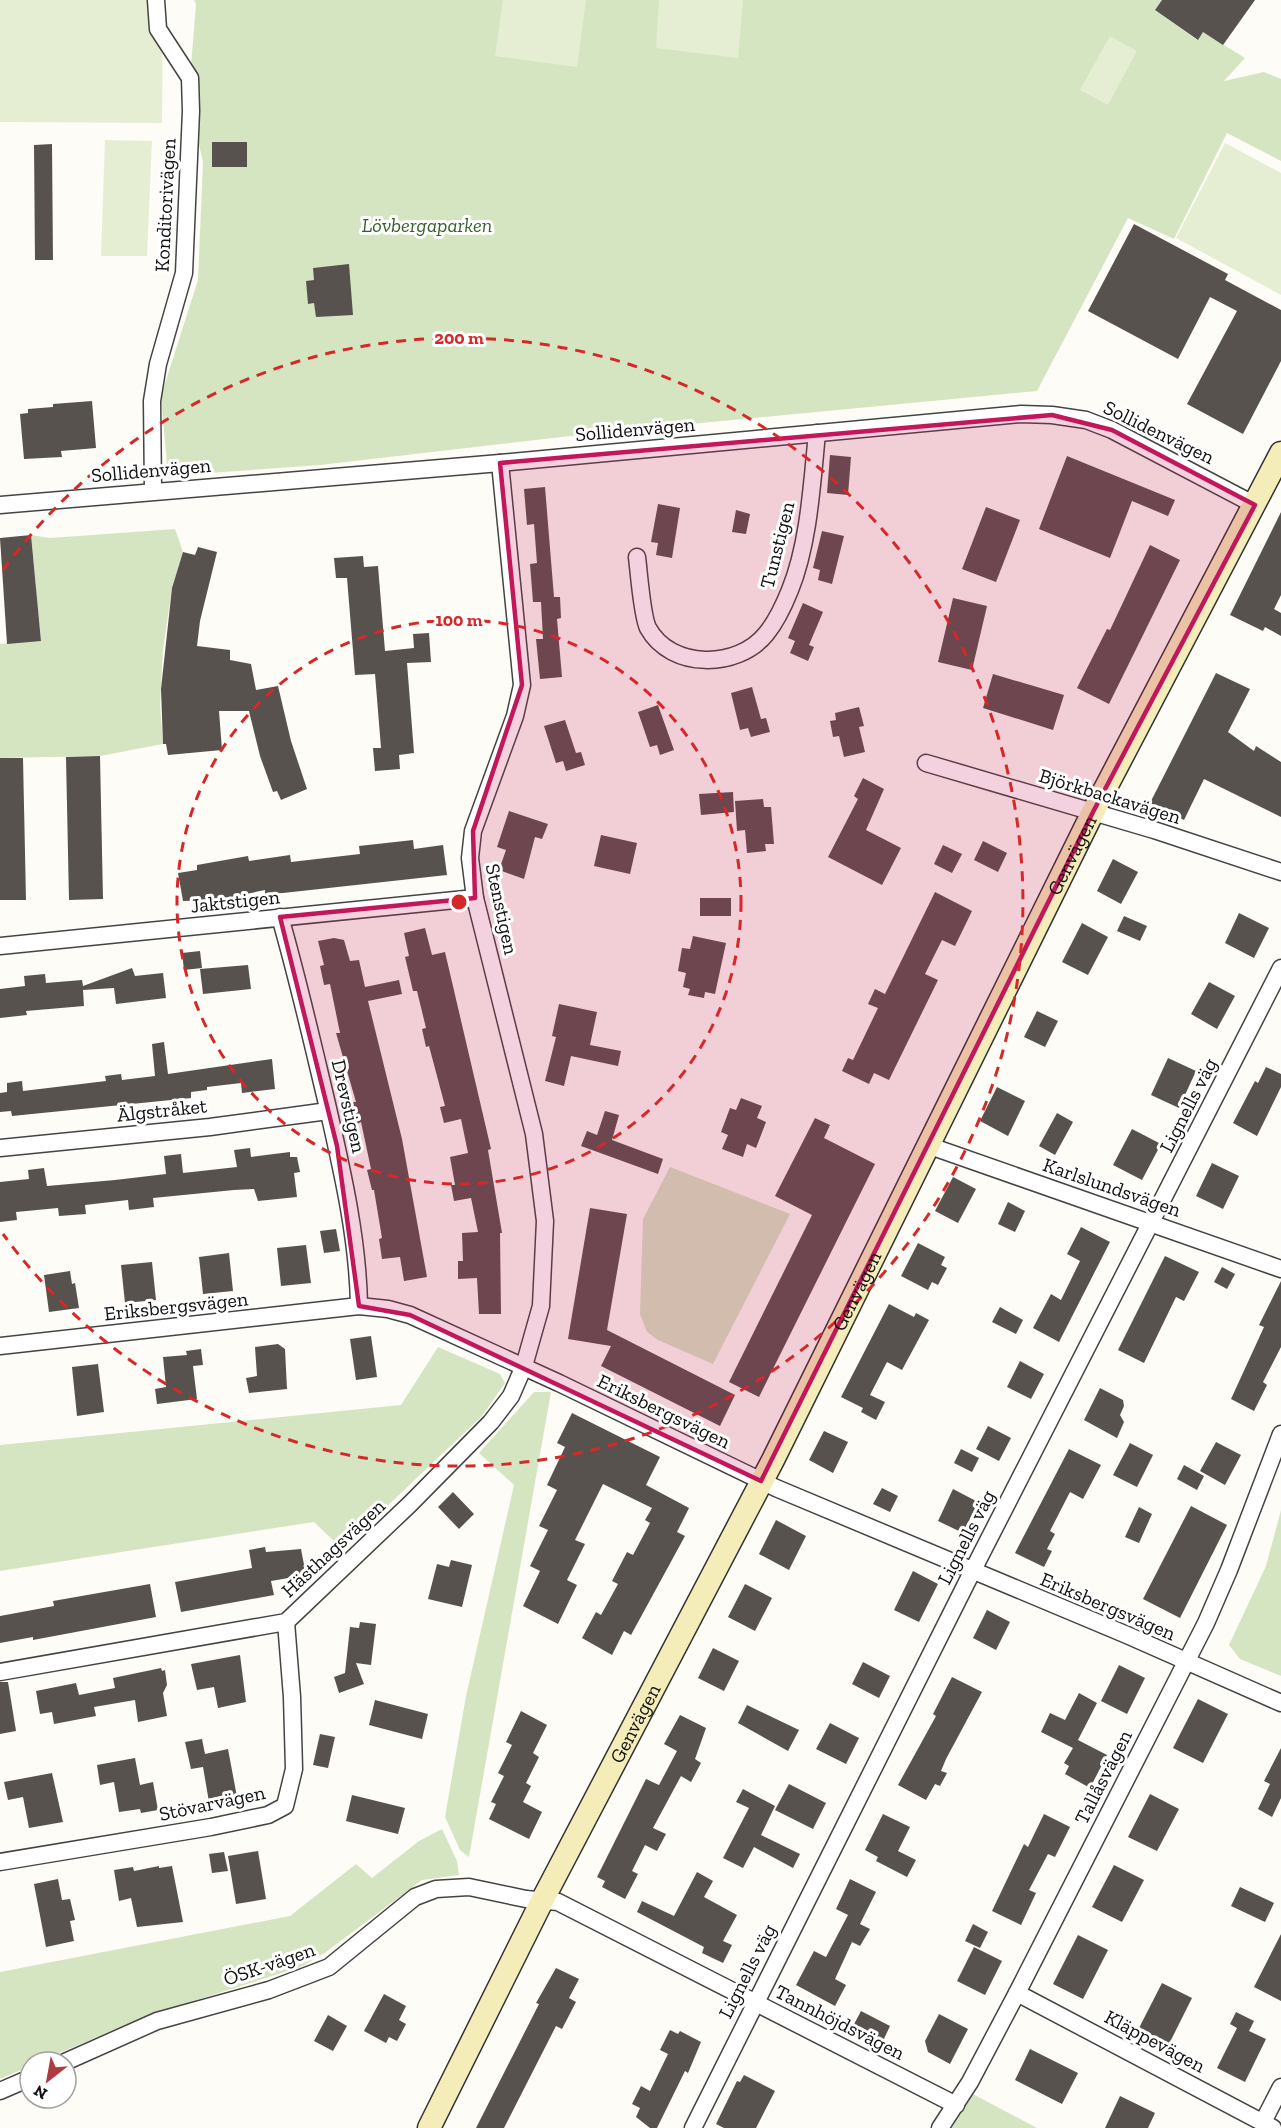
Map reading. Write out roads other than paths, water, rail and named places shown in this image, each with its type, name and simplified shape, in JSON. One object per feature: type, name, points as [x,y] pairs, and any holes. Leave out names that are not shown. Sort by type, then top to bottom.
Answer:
[{"type":"street","name":"Konditorivägen","points":[[153,490],[152,401],[158,364],[184,273],[190,111],[190,78],[158,29],[156,0]]},
{"type":"street","name":"Sollidenvägen","points":[[0,505],[153,490],[500,463],[1022,414],[1052,415],[1086,420],[1112,430],[1255,505]]},
{"type":"street","name":"Tunstigen","points":[[637,557],[647,627],[659,642],[674,653],[697,660],[718,660],[741,653],[765,636],[790,589],[810,502],[818,433]]},
{"type":"street","name":"Genvägen","points":[[429,2128],[543,1899],[761,1481],[930,1146],[1093,812],[1281,453]]},
{"type":"street","name":"Stenstigen","points":[[500,463],[522,685],[515,716],[473,831],[470,858],[475,898],[534,1134],[541,1176],[545,1221],[541,1306],[524,1366]]},
{"type":"street","name":"Björkbackavägen","points":[[926,763],[1093,812],[1281,872]]},
{"type":"street","name":"Jaktstigen","points":[[0,946],[475,898]]},
{"type":"street","name":"Drevstigen","points":[[280,917],[306,1009],[349,1209],[358,1277],[359,1306]]},
{"type":"street","name":"Lignells väg","points":[[693,2128],[754,2002],[1281,968]]},
{"type":"street","name":"Älgstråket","points":[[0,1148],[210,1127],[328,1111]]},
{"type":"street","name":"Karlslundsvägen","points":[[930,1146],[1153,1221],[1281,1269]]},
{"type":"street","name":"Eriksbergsvägen","points":[[0,1346],[359,1306],[388,1309],[410,1315],[524,1366],[761,1481],[972,1572],[1127,1635],[1281,1703]]},
{"type":"street","name":"Hästhagsvägen","points":[[0,1672],[286,1622],[410,1504],[491,1422],[511,1396],[524,1366]]},
{"type":"street","name":"Tallåsvägen","points":[[940,2128],[956,2105],[1017,1993],[1184,1662],[1229,1570],[1281,1434]]},
{"type":"street","name":"Stövarvägen","points":[[0,1862],[205,1828],[268,1815],[285,1806],[294,1769],[292,1698],[286,1622]]},
{"type":"street","name":"ÖSK-vägen","points":[[78,2056],[157,2021],[269,1990],[329,1967],[415,1897],[436,1888],[469,1887],[526,1899],[543,1899]]},
{"type":"street","name":"Tannhöjdsvägen","points":[[543,1899],[558,1902],[956,2105]]},
{"type":"street","name":"Kläppevägen","points":[[1017,1993],[1268,2125]]},
{"type":"street","points":[[0,2091],[18,2083]]},
{"type":"street","points":[[1268,2125],[1281,2087]]},
{"type":"park label","name":"Lövbergaparken","points":[[427,225]]}]
